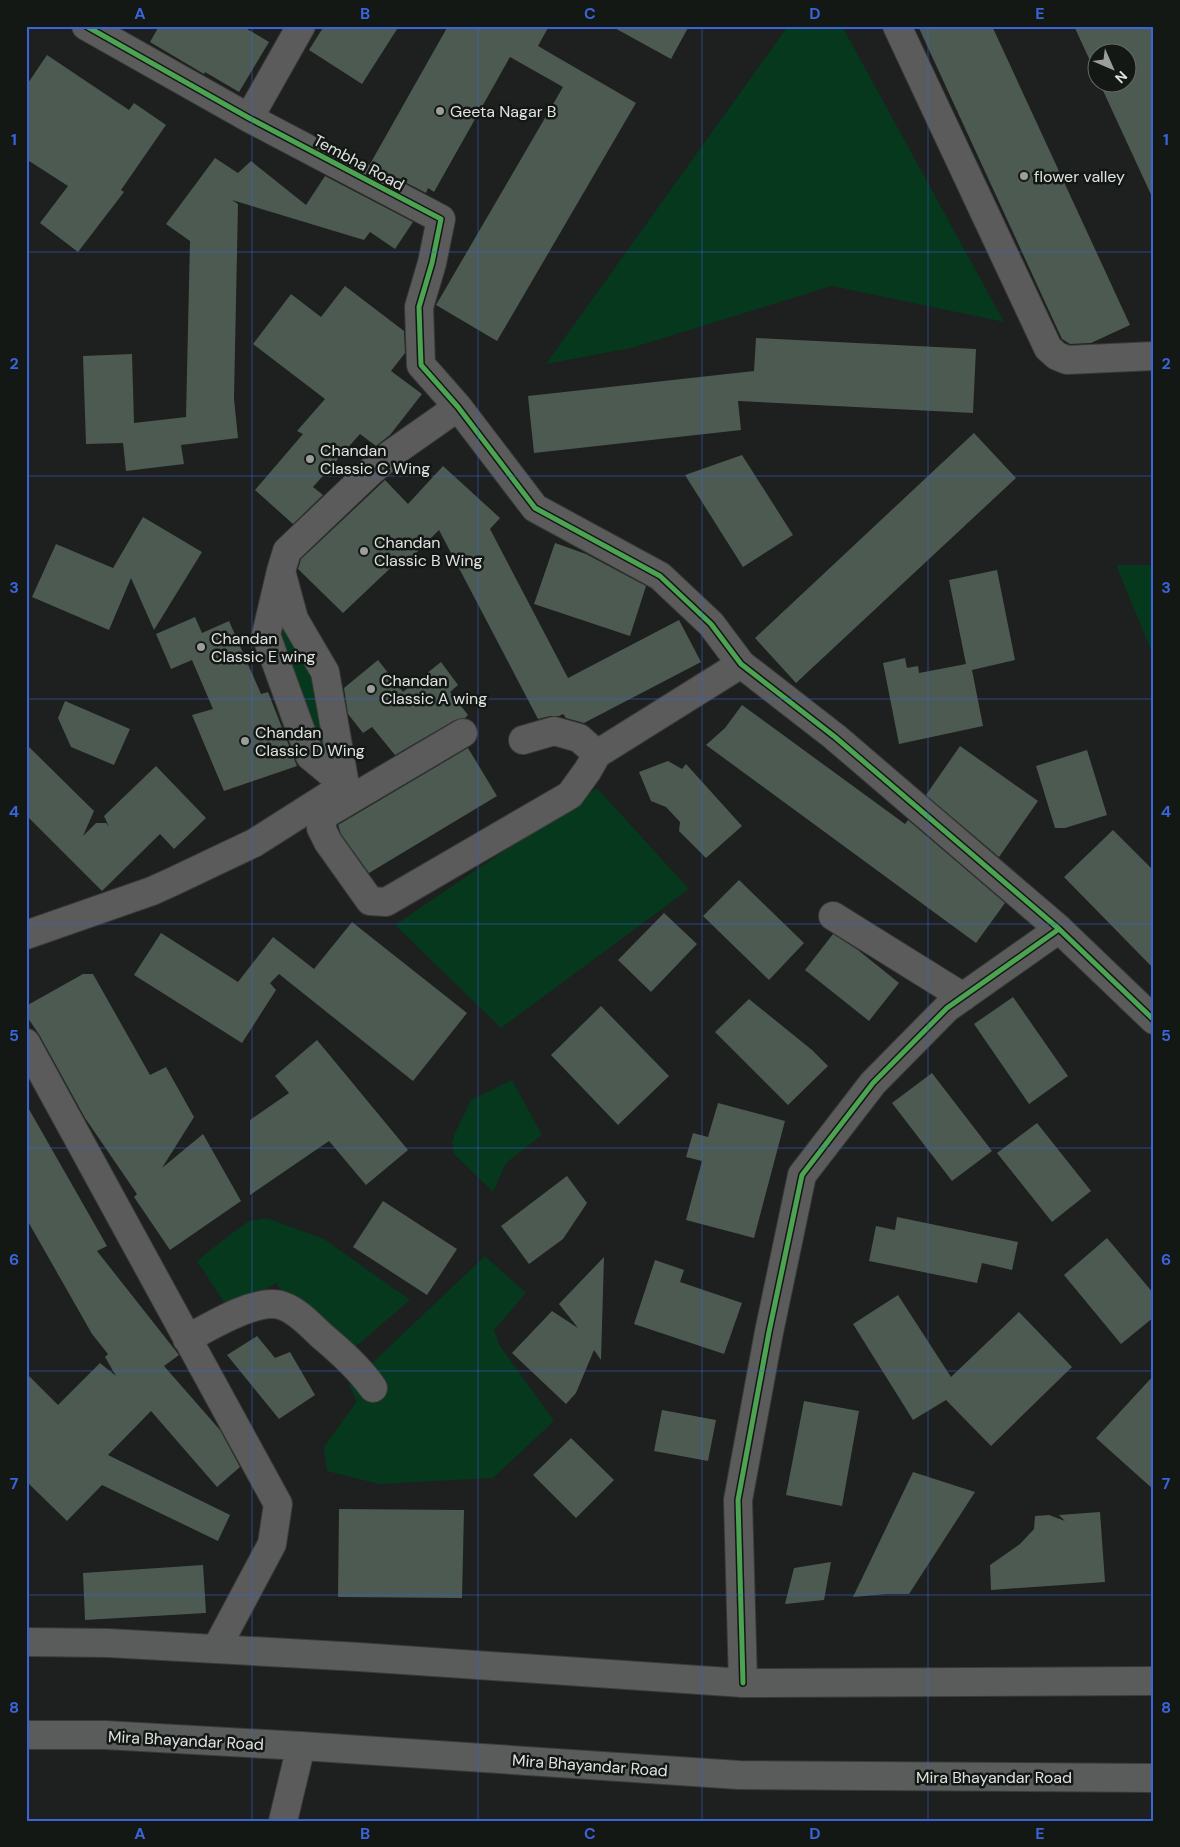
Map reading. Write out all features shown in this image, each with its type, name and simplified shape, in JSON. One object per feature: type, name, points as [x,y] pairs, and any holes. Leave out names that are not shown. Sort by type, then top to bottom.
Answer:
[{"type":"main road","points":[[26,1642],[108,1643],[216,1649],[743,1683],[1154,1681]]},
{"type":"main road","name":"Mira Bhayandar Road","points":[[26,1734],[105,1735],[301,1746],[739,1775],[1154,1778]]},
{"type":"street","name":"Tembha Road","points":[[86,26],[249,118],[441,219],[432,263],[419,307],[421,365],[458,407]]},
{"type":"street","points":[[249,118],[301,26]]},
{"type":"street","points":[[897,26],[1048,348],[1057,356],[1067,360],[1154,356]]},
{"type":"street","points":[[345,785],[310,756],[266,636],[281,571],[287,551],[371,471],[391,454],[458,407],[535,508],[660,576],[711,624],[741,664],[835,737],[1059,929],[1154,1020]]},
{"type":"street","points":[[281,571],[294,619],[325,672],[345,785]]},
{"type":"street","points":[[463,732],[324,815],[321,828],[328,842],[370,901],[386,902],[570,795],[597,754],[741,664]]},
{"type":"street","points":[[523,740],[554,731],[579,738],[597,754]]},
{"type":"street","points":[[26,934],[152,891],[254,843],[345,785]]},
{"type":"street","points":[[833,916],[963,997]]},
{"type":"street","points":[[743,1683],[738,1500],[768,1332],[802,1175],[873,1083],[947,1008],[1059,929]]},
{"type":"street","points":[[26,1043],[278,1504],[272,1544],[216,1649]]},
{"type":"street","points":[[187,1339],[224,1319],[250,1308],[265,1304],[283,1305],[299,1316],[344,1355],[373,1388]]},
{"type":"street","points":[[283,1821],[301,1746]]},
{"type":"green space","points":[[788,26],[842,26],[1004,322],[832,286],[631,348],[546,364]]},
{"type":"green space","points":[[1116,565],[1154,565],[1154,657]]},
{"type":"green space","points":[[281,571],[325,672],[345,785],[310,756],[266,636]]},
{"type":"green space","points":[[597,788],[689,889],[501,1028],[395,925]]},
{"type":"green space","points":[[512,1080],[542,1135],[506,1163],[493,1192],[454,1154],[452,1143],[471,1100]]},
{"type":"green space","points":[[267,1218],[324,1239],[410,1300],[353,1349],[284,1295],[276,1283],[229,1310],[197,1261],[249,1221]]},
{"type":"green space","points":[[485,1256],[526,1293],[494,1330],[500,1346],[554,1421],[493,1478],[379,1484],[327,1471],[324,1447],[357,1401],[349,1385]]},
{"type":"building","points":[[159,26],[242,26],[269,42],[239,92],[150,42]]},
{"type":"building","points":[[324,26],[399,26],[362,84],[309,50]]},
{"type":"building","points":[[448,26],[549,26],[538,46],[636,103],[497,341],[436,305],[563,87],[510,57],[434,192],[428,188],[426,193],[370,164]]},
{"type":"building","points":[[611,26],[689,26],[671,59]]},
{"type":"building","name":"flower valley","points":[[918,26],[992,26],[1130,325],[1091,343],[1070,344],[1062,339]]},
{"type":"building","name":"flower valley","points":[[1074,26],[1154,26],[1154,201],[1104,92],[1138,92],[1138,42],[1088,42],[1088,56]]},
{"type":"building","points":[[47,55],[129,110],[134,103],[166,125],[121,190],[124,192],[78,252],[40,223],[68,186],[26,159],[26,86]]},
{"type":"building","points":[[215,158],[238,173],[251,161],[306,205],[325,176],[413,222],[395,249],[370,232],[364,240],[232,200],[238,204],[234,399],[238,438],[181,445],[184,464],[126,471],[123,443],[86,444],[83,356],[132,354],[134,423],[186,417],[190,241],[166,224]]},
{"type":"building","points":[[345,286],[404,331],[405,353],[391,371],[422,394],[390,435],[376,446],[360,434],[313,487],[323,495],[293,524],[255,490],[303,434],[297,431],[325,399],[253,344],[291,294],[321,317]]},
{"type":"building","points":[[756,338],[976,349],[973,413],[738,401],[741,430],[534,453],[528,396],[754,371]]},
{"type":"building","points":[[974,433],[1016,478],[796,683],[755,638]]},
{"type":"building","points":[[742,455],[793,535],[743,567],[685,475]]},
{"type":"building","points":[[443,466],[500,518],[490,529],[568,678],[679,620],[701,662],[584,723],[566,718],[563,714],[538,719],[439,530],[405,564],[400,559],[343,613],[298,569],[301,559],[385,480],[408,504]]},
{"type":"building","points":[[143,517],[202,552],[154,630],[131,578],[109,630],[32,597],[56,544],[113,568]]},
{"type":"building","points":[[555,543],[586,554],[646,586],[630,636],[534,604]]},
{"type":"building","points":[[997,570],[1015,660],[972,670],[983,726],[899,744],[883,663],[905,658],[907,668],[918,666],[919,673],[966,664],[949,580]]},
{"type":"building","points":[[195,617],[202,633],[229,621],[261,694],[268,692],[297,766],[224,791],[192,715],[213,709],[192,660],[171,669],[156,634]]},
{"type":"building","name":"Chandan Classic A wing","points":[[378,660],[403,692],[441,662],[458,685],[450,692],[468,715],[465,718],[455,720],[395,755],[372,727],[363,733],[348,714],[344,688]]},
{"type":"building","points":[[65,701],[130,729],[114,765],[71,747],[58,718]]},
{"type":"building","points":[[742,705],[905,824],[908,820],[1005,903],[976,943],[706,745],[725,728]]},
{"type":"building","points":[[26,744],[94,811],[83,836],[96,823],[106,823],[109,827],[104,816],[156,766],[206,818],[174,849],[160,834],[102,891],[26,815]]},
{"type":"building","points":[[960,746],[1038,801],[999,857],[926,795]]},
{"type":"building","points":[[468,748],[497,796],[369,873],[341,834],[338,825]]},
{"type":"building","points":[[1087,750],[1107,815],[1065,828],[1055,828],[1036,766]]},
{"type":"building","points":[[668,761],[682,769],[686,764],[742,826],[706,858],[679,831],[680,822],[666,807],[651,801],[639,772]]},
{"type":"building","points":[[1113,830],[1154,871],[1154,969],[1064,877]]},
{"type":"building","points":[[739,880],[804,943],[769,980],[703,916]]},
{"type":"building","points":[[664,913],[697,944],[651,992],[618,960]]},
{"type":"building","points":[[352,922],[467,1013],[413,1081],[279,974],[270,983],[276,990],[242,1043],[134,975],[161,933],[238,982],[273,937],[314,969]]},
{"type":"building","points":[[833,934],[858,950],[899,983],[869,1021],[805,970]]},
{"type":"building","points":[[83,974],[93,974],[150,1075],[166,1067],[194,1117],[162,1168],[203,1134],[241,1201],[170,1250],[134,1197],[137,1194],[85,1118],[40,1036],[26,1015],[26,1006]]},
{"type":"building","points":[[1013,997],[1068,1076],[1029,1104],[974,1024]]},
{"type":"building","points":[[749,999],[812,1050],[828,1066],[788,1105],[715,1032]]},
{"type":"building","points":[[601,1006],[669,1076],[618,1125],[551,1055]]},
{"type":"building","points":[[317,1040],[408,1150],[366,1185],[329,1141],[250,1195],[250,1120],[289,1093],[275,1076]]},
{"type":"building","points":[[932,1073],[992,1151],[952,1181],[892,1103]]},
{"type":"building","points":[[718,1103],[785,1121],[754,1238],[686,1220],[702,1161],[686,1157],[693,1133],[708,1137]]},
{"type":"building","points":[[26,1104],[107,1246],[97,1251],[179,1355],[164,1366],[220,1430],[240,1467],[217,1487],[151,1411],[108,1455],[230,1515],[218,1541],[102,1485],[67,1521],[26,1481],[26,1373],[58,1405],[100,1363],[116,1376],[105,1357],[108,1354],[92,1334],[26,1218]]},
{"type":"building","points":[[1037,1123],[1091,1191],[1052,1222],[997,1153]]},
{"type":"building","points":[[567,1176],[587,1203],[563,1239],[529,1264],[501,1226]]},
{"type":"building","points":[[383,1201],[457,1249],[427,1295],[353,1247]]},
{"type":"building","points":[[897,1217],[1018,1242],[1012,1270],[982,1263],[977,1283],[869,1261],[876,1226],[895,1230]]},
{"type":"building","points":[[1107,1238],[1154,1294],[1154,1317],[1121,1344],[1064,1275]]},
{"type":"building","points":[[604,1257],[601,1360],[594,1350],[576,1393],[566,1404],[512,1353],[552,1311],[578,1328],[559,1304]]},
{"type":"building","points":[[655,1260],[684,1270],[680,1282],[742,1303],[724,1354],[634,1324]]},
{"type":"building","points":[[898,1295],[951,1377],[1019,1312],[1072,1367],[991,1446],[946,1400],[913,1420],[853,1324]]},
{"type":"building","points":[[257,1336],[275,1358],[290,1352],[315,1395],[279,1419],[227,1355]]},
{"type":"building","points":[[1154,1375],[1154,1490],[1096,1438]]},
{"type":"building","points":[[804,1401],[859,1411],[842,1506],[786,1495]]},
{"type":"building","points":[[662,1410],[716,1420],[708,1461],[654,1451]]},
{"type":"building","points":[[571,1438],[614,1480],[576,1518],[533,1475]]},
{"type":"building","points":[[913,1472],[975,1492],[909,1594],[853,1597]]},
{"type":"building","points":[[339,1509],[464,1510],[462,1598],[338,1597]]},
{"type":"building","points":[[1100,1512],[1105,1582],[991,1590],[990,1565],[1020,1544],[1034,1529],[1035,1516],[1049,1515],[1065,1521],[1059,1515]]},
{"type":"building","points":[[831,1562],[824,1600],[785,1604],[794,1568]]},
{"type":"building","points":[[203,1565],[206,1613],[85,1620],[83,1573]]},
{"type":"cycle path","points":[[86,26],[249,118],[441,219],[432,263],[419,307],[421,365],[458,407],[535,508],[660,576],[711,624],[741,664],[835,737],[1059,929],[1154,1020]]},
{"type":"cycle path","points":[[743,1683],[738,1500],[769,1332],[802,1175],[873,1083],[947,1008],[1059,929]]},
{"type":"place","name":"Geeta Nagar B","points":[[440,111]]},
{"type":"place","name":"flower valley","points":[[1024,176]]},
{"type":"place","name":"Chandan Classic C Wing","points":[[310,459]]},
{"type":"place","name":"Chandan Classic B Wing","points":[[364,551]]},
{"type":"place","name":"Chandan Classic E wing","points":[[201,647]]},
{"type":"place","name":"Chandan Classic A wing","points":[[371,689]]},
{"type":"place","name":"Chandan Classic D Wing","points":[[245,741]]}]
